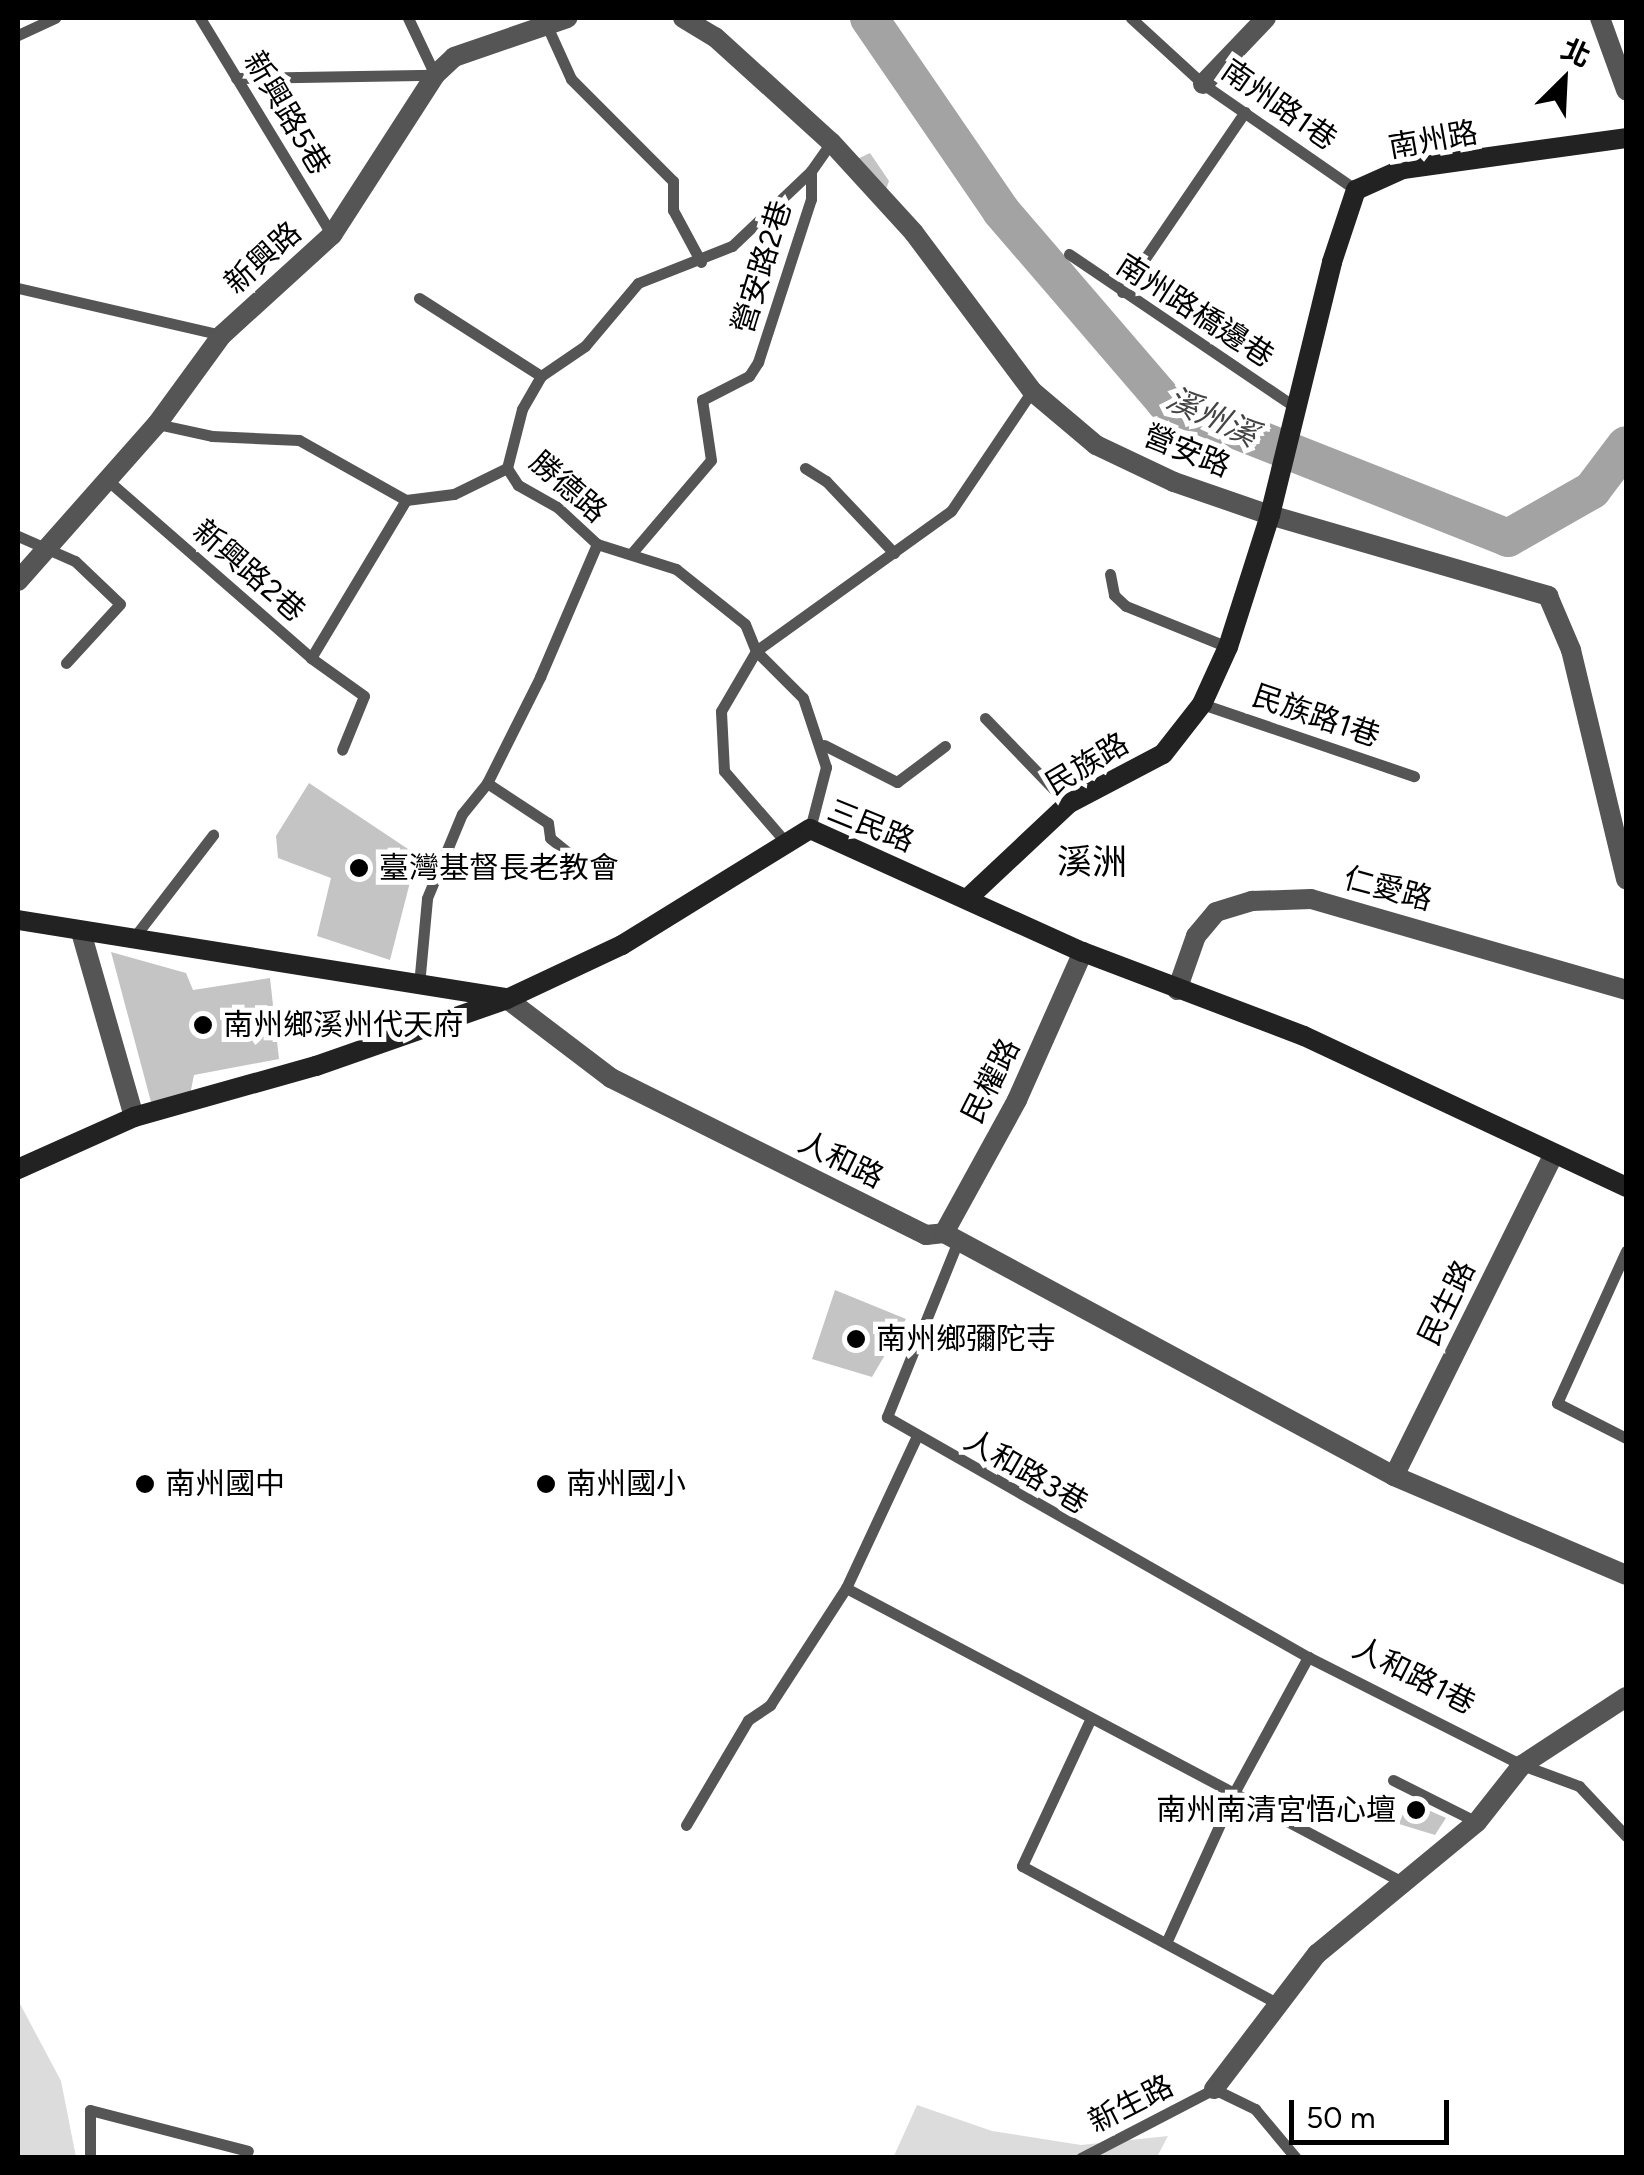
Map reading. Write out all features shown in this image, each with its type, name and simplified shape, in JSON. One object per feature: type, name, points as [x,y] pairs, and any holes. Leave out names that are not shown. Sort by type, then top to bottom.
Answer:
[{"type":"main road","name":"南州路","points":[[1270,504],[1356,190],[1403,170],[1626,138]]},
{"type":"main road","name":"民族路","points":[[967,899],[1068,804],[1163,754],[1202,704],[1228,647],[1270,504]]},
{"type":"main road","name":"三民路","points":[[506,999],[622,945],[789,846],[810,829],[1083,952],[1304,1036],[1626,1187]]},
{"type":"main road","points":[[18,920],[506,999]]},
{"type":"main road","points":[[18,1169],[134,1117],[316,1066],[506,999]]},
{"type":"street","name":"營安路","points":[[683,18],[715,37],[831,142],[914,233],[1032,392],[1096,444],[1174,482],[1270,504],[1548,596],[1570,650],[1626,878]]},
{"type":"street","points":[[1204,84],[1266,18]]},
{"type":"street","points":[[1600,18],[1626,90]]},
{"type":"street","name":"新興路","points":[[18,581],[104,478],[157,424],[222,335],[332,235],[435,76],[454,58],[557,22]]},
{"type":"street","name":"仁愛路","points":[[1177,990],[1196,936],[1216,912],[1252,901],[1311,899],[1626,990]]},
{"type":"street","points":[[81,932],[134,1117]]},
{"type":"street","name":"民權路","points":[[951,1237],[1083,952]]},
{"type":"street","name":"人和路","points":[[506,999],[611,1078],[926,1235],[951,1237],[1394,1476],[1626,1575]]},
{"type":"street","name":"民生路","points":[[1394,1476],[1553,1156]]},
{"type":"street","points":[[1214,2089],[1317,1954],[1477,1822],[1522,1765],[1626,1698]]},
{"type":"lane","points":[[18,35],[55,18]]},
{"type":"lane","name":"新興路5巷","points":[[200,18],[332,235]]},
{"type":"lane","points":[[236,78],[435,76],[408,18]]},
{"type":"lane","name":"南州路1巷","points":[[1131,18],[1204,84],[1356,190]]},
{"type":"lane","points":[[557,22],[572,79],[673,182],[672,210],[700,262]]},
{"type":"lane","points":[[1122,292],[1244,112]]},
{"type":"lane","name":"勝德路","points":[[419,985],[427,898],[462,814],[487,783],[597,544],[557,507],[518,485],[507,468],[522,409],[541,376],[584,346],[638,283],[700,262],[732,246],[811,171],[831,142]]},
{"type":"lane","name":"營安路2巷","points":[[631,554],[711,460],[702,400],[749,376],[758,362],[811,199],[811,171]]},
{"type":"lane","name":"南州路橋邊巷","points":[[1069,254],[1295,407]]},
{"type":"lane","points":[[18,288],[222,335]]},
{"type":"lane","points":[[419,298],[541,376]]},
{"type":"lane","points":[[789,846],[724,770],[718,738],[721,711],[756,651],[951,511],[1032,392]]},
{"type":"lane","points":[[157,424],[212,436],[299,440],[406,500],[454,494],[507,468]]},
{"type":"lane","points":[[805,468],[826,480],[894,554]]},
{"type":"lane","name":"新興路2巷","points":[[104,478],[311,658],[406,500]]},
{"type":"lane","points":[[18,536],[75,561],[120,604],[66,663]]},
{"type":"lane","points":[[597,544],[666,564],[706,592],[744,624],[756,651],[803,698],[824,745],[826,767],[810,829]]},
{"type":"lane","points":[[1110,574],[1114,594],[1126,606],[1228,647]]},
{"type":"lane","points":[[311,658],[364,696],[342,750]]},
{"type":"lane","name":"民族路1巷","points":[[1202,704],[1414,776]]},
{"type":"lane","points":[[985,718],[1068,804]]},
{"type":"lane","points":[[824,745],[897,782],[945,746]]},
{"type":"lane","points":[[487,783],[548,822],[550,838],[580,862]]},
{"type":"lane","points":[[132,940],[214,835]]},
{"type":"lane","name":"人和路3巷","points":[[951,1237],[887,1417],[916,1438],[1308,1657]]},
{"type":"lane","points":[[1626,1251],[1557,1403],[1626,1438]]},
{"type":"lane","points":[[686,1825],[748,1720],[770,1706],[846,1588],[916,1438]]},
{"type":"lane","points":[[846,1588],[1404,1883]]},
{"type":"lane","name":"人和路1巷","points":[[1166,1943],[1235,1791],[1308,1657],[1522,1765],[1579,1786],[1626,1836]]},
{"type":"lane","points":[[1090,1720],[1022,1866],[1280,2004]]},
{"type":"lane","points":[[1393,1780],[1477,1822]]},
{"type":"lane","name":"新生路","points":[[1080,2158],[1214,2089],[1255,2109],[1296,2158]]},
{"type":"lane","points":[[90,2158],[90,2110],[248,2151]]},
{"type":"shaded area","points":[[18,2000],[61,2081],[76,2157],[18,2157]]},
{"type":"shaded area","points":[[917,2105],[992,2131],[1081,2145],[1168,2136],[1157,2157],[893,2158]]},
{"type":"building","points":[[870,153],[889,181],[883,198],[849,163]]},
{"type":"building","name":"臺灣基督長老教會","points":[[309,783],[417,855],[390,960],[317,936],[331,878],[278,858],[276,836]]},
{"type":"building","name":"南州鄉溪州代天府","points":[[111,952],[186,973],[193,990],[270,978],[279,1059],[194,1075],[190,1095],[151,1102]]},
{"type":"building","name":"南州鄉彌陀寺","points":[[835,1290],[906,1319],[872,1377],[812,1359]]},
{"type":"building","name":"南州南清宮悟心壇","points":[[1408,1801],[1446,1818],[1435,1835],[1399,1824]]},
{"type":"waterway","name":"溪州溪","points":[[869,18],[1001,211],[1165,402],[1508,538],[1592,490],[1626,445]]},
{"type":"place","name":"臺灣基督長老教會","points":[[359,868]]},
{"type":"place","name":"南州鄉溪州代天府","points":[[203,1025]]},
{"type":"place","name":"南州鄉彌陀寺","points":[[856,1339]]},
{"type":"place","name":"南州國中","points":[[145,1484]]},
{"type":"place","name":"南州國小","points":[[546,1484]]},
{"type":"place","name":"南州南清宮悟心壇","points":[[1416,1810]]},
{"type":"district","name":"溪洲","points":[[1092,862]]}]
